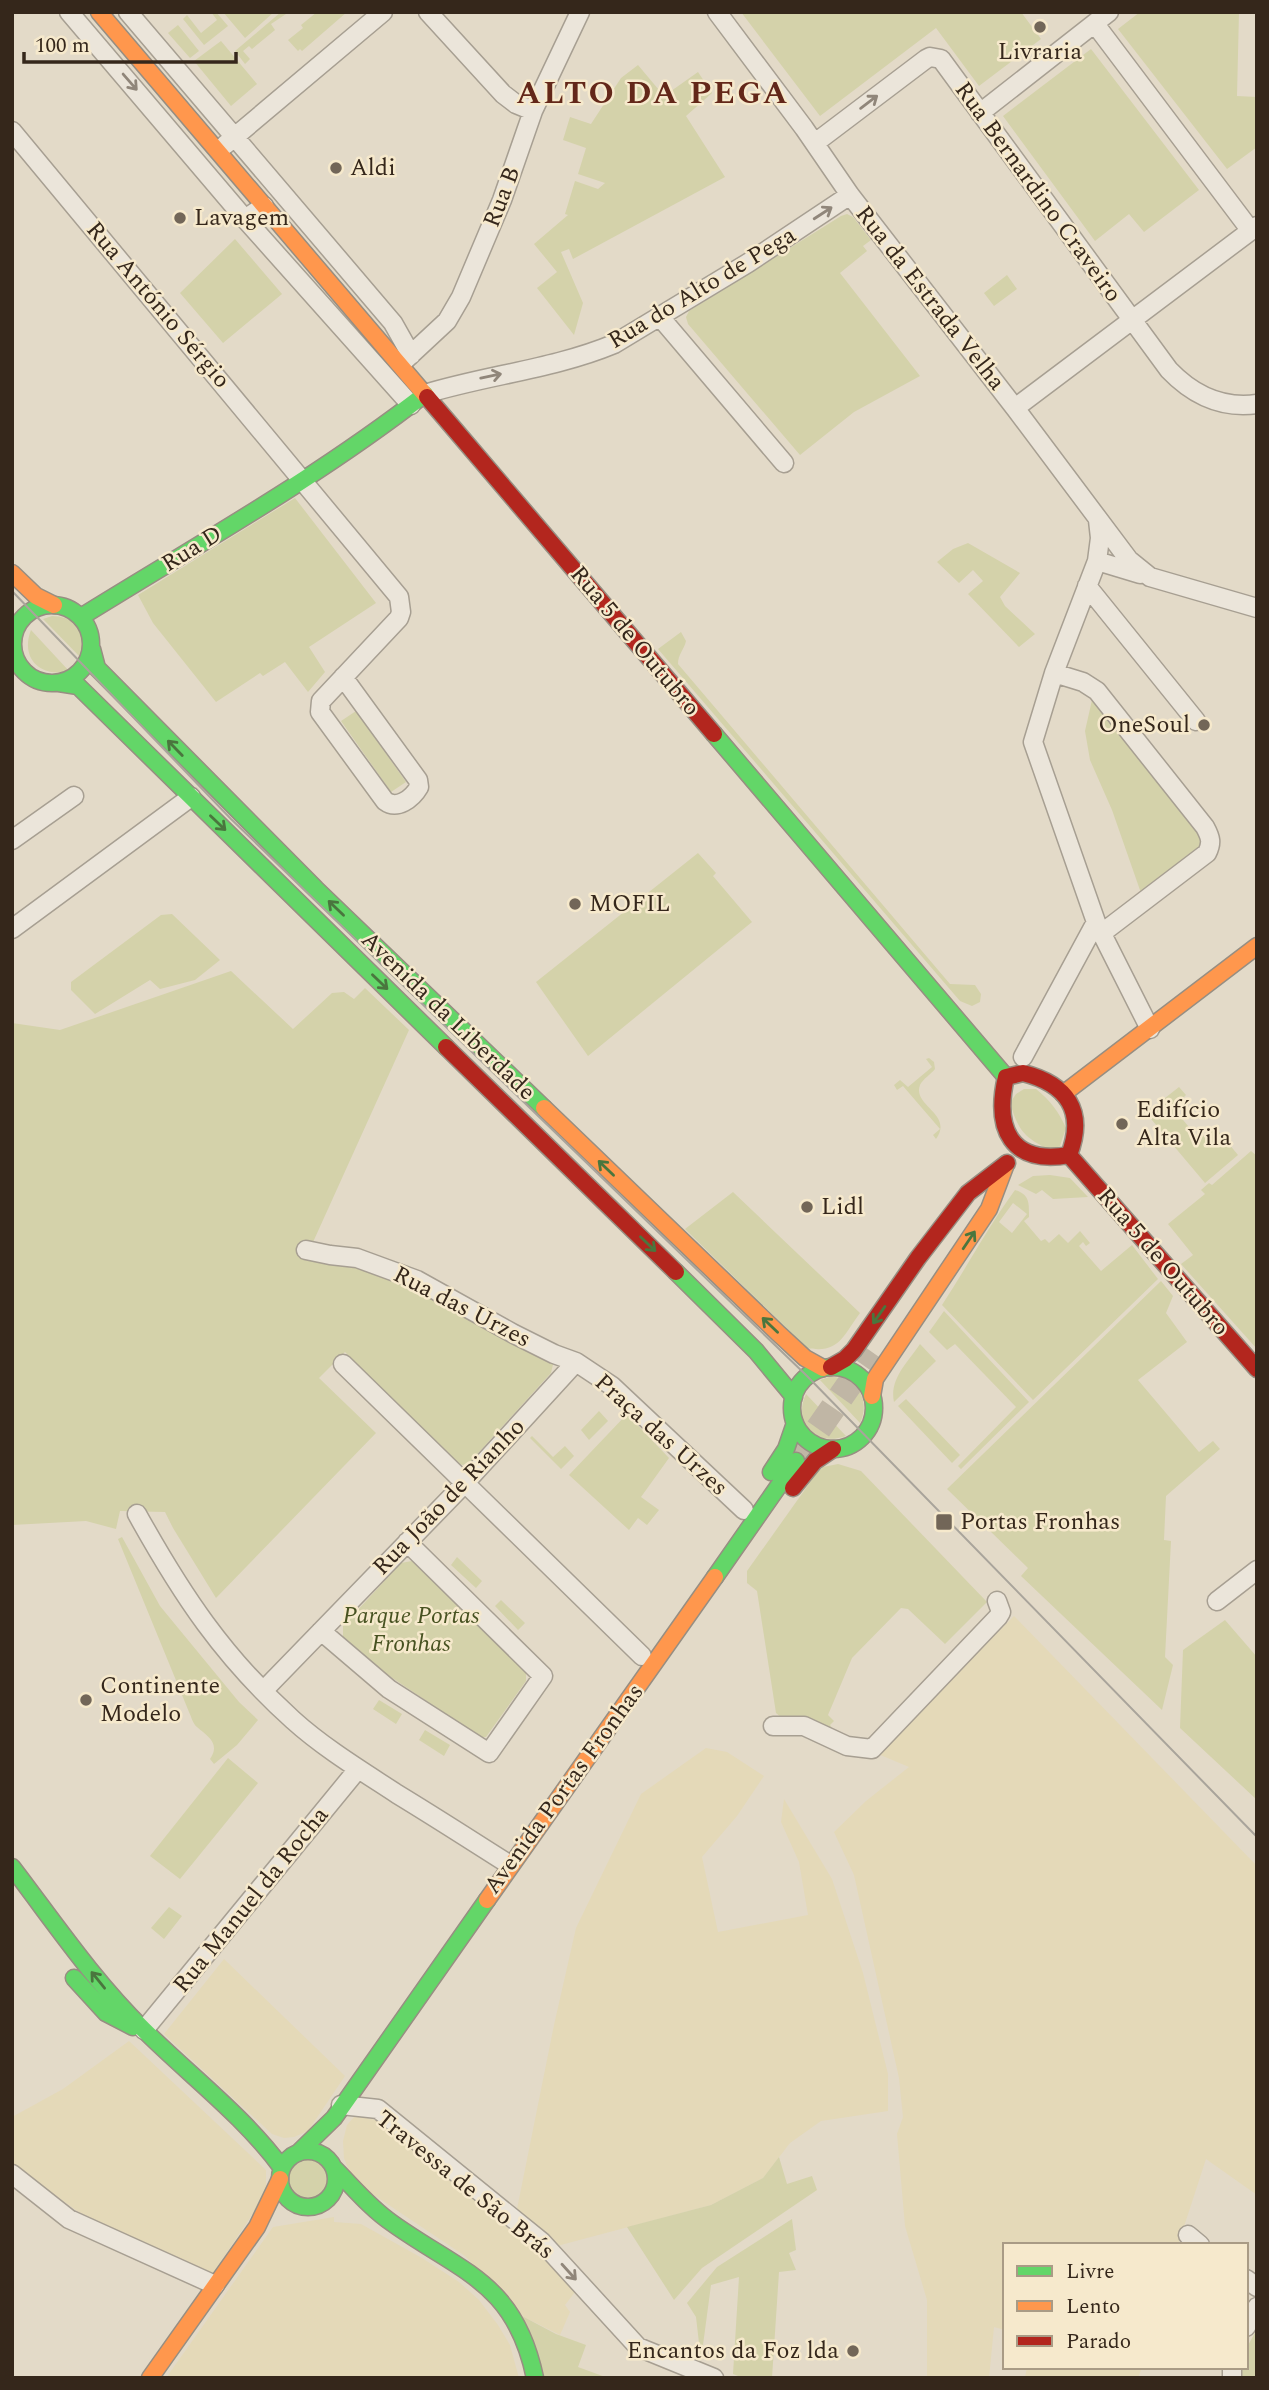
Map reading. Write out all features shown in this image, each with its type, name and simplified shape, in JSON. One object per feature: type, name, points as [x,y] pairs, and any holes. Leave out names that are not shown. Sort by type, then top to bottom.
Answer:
[{"type":"main road","name":"Rua 5 de Outubro","points":[[99,12],[264,206],[406,360],[418,399],[1006,1077]]},
{"type":"main road","name":"Rua D","points":[[81,617],[303,480],[418,399]]},
{"type":"main road","points":[[12,573],[36,596],[74,611],[88,627],[92,638],[92,649],[81,672],[67,681],[46,684],[18,676],[12,639],[16,628],[28,613],[36,608],[54,605]]},
{"type":"main road","name":"Avenida da Liberdade","points":[[92,649],[97,668],[297,870],[805,1358],[827,1368]]},
{"type":"main road","name":"Avenida da Liberdade","points":[[59,683],[78,686],[756,1351],[794,1397]]},
{"type":"main road","points":[[1063,1094],[1257,946]]},
{"type":"main road","points":[[1023,1073],[1044,1079],[1063,1094],[1072,1108],[1076,1126],[1076,1141],[1069,1156],[1046,1160],[1029,1156],[1016,1146],[1006,1131],[1000,1111],[1001,1091],[1006,1077],[1023,1073]]},
{"type":"main road","points":[[872,1396],[875,1380],[882,1368],[989,1209],[1016,1146]]},
{"type":"main road","name":"Rua 5 de Outubro","points":[[1069,1156],[1257,1369]]},
{"type":"main road","points":[[584,1761],[621,1686],[787,1450],[795,1423],[792,1406],[794,1397],[804,1379],[845,1359],[854,1350],[918,1258],[968,1193],[1007,1163]]},
{"type":"main road","points":[[872,1352],[1007,1163]]},
{"type":"main road","points":[[584,1761],[644,1702],[809,1465],[820,1455],[850,1445],[864,1434],[872,1422],[872,1396],[863,1380],[849,1370],[827,1368]]},
{"type":"main road","points":[[795,1423],[810,1442],[833,1449]]},
{"type":"main road","name":"Avenida Portas Fronhas","points":[[296,2154],[337,2111],[796,1461]]},
{"type":"main road","points":[[12,1867],[105,1990],[263,2142],[281,2174],[285,2195],[292,2202],[383,2216]]},
{"type":"main road","points":[[67,1968],[101,2010],[114,2021],[144,2030]]},
{"type":"main road","name":"Avenida Portas Fronhas","points":[[331,2163],[337,2111]]},
{"type":"main road","points":[[263,2142],[296,2154],[313,2151],[331,2163],[383,2216],[483,2281],[517,2325],[535,2378]]},
{"type":"main road","points":[[150,2378],[257,2227],[281,2174],[296,2154]]},
{"type":"main road","points":[[257,2227],[314,2206],[332,2193],[336,2176],[331,2163]]},
{"type":"street","name":"Rua 5 de Outubro","points":[[69,12],[245,219],[418,399]]},
{"type":"street","name":"Rua 5 de Outubro","points":[[128,12],[393,323],[406,360]]},
{"type":"street","points":[[428,12],[503,94],[516,104],[533,111]]},
{"type":"street","name":"Rua B","points":[[406,360],[447,321],[461,297],[502,200],[533,111],[580,12]]},
{"type":"street","name":"Rua da Estrada Velha","points":[[718,12],[850,195],[1098,520],[1129,560],[1150,577]]},
{"type":"street","points":[[980,113],[1109,12]]},
{"type":"street","points":[[218,151],[379,14]]},
{"type":"street","points":[[1015,408],[1254,228],[1095,24]]},
{"type":"street","name":"Rua Bernardino Craveiro","points":[[815,143],[930,57],[942,59],[1169,370],[1197,394],[1227,404],[1257,404]]},
{"type":"street","name":"Rua António Sérgio","points":[[12,131],[303,480],[401,602],[399,618],[321,701],[320,712],[385,801],[391,806],[398,805],[417,792],[418,780],[344,677]]},
{"type":"street","points":[[184,145],[200,131]]},
{"type":"street","name":"Rua do Alto de Pega","points":[[418,399],[478,379],[594,352],[614,344],[850,195]]},
{"type":"street","points":[[245,219],[264,206]]},
{"type":"street","points":[[660,317],[784,463]]},
{"type":"street","points":[[1098,520],[1100,538],[1097,561],[1054,673],[1033,742],[1099,927],[1150,1029]]},
{"type":"street","name":"Rua da Estrada Velha","points":[[1097,561],[1257,608]]},
{"type":"street","points":[[1087,586],[1196,721]]},
{"type":"street","points":[[1023,1057],[1099,927],[1207,853],[1211,845],[1205,827],[1097,691],[1083,682],[1054,673]]},
{"type":"street","points":[[12,840],[74,796]]},
{"type":"street","points":[[12,929],[191,797]]},
{"type":"street","name":"Rua das Urzes","points":[[306,1250],[357,1258],[417,1280],[514,1334],[576,1362]]},
{"type":"street","name":"Rua João de Rianho","points":[[263,1691],[465,1483],[576,1362]]},
{"type":"street","name":"Praça das Urzes","points":[[576,1362],[612,1386],[744,1510]]},
{"type":"street","points":[[343,1364],[642,1656]]},
{"type":"street","points":[[137,1514],[167,1569],[198,1616],[227,1653],[295,1722],[358,1769],[510,1864]]},
{"type":"street","points":[[321,1631],[389,1689],[489,1753],[543,1676],[407,1542]]},
{"type":"street","points":[[1217,1601],[1257,1570]]},
{"type":"street","points":[[773,1726],[804,1726],[847,1746],[867,1749],[878,1744],[998,1617],[1001,1612],[997,1601]]},
{"type":"street","name":"Rua Manuel da Rocha","points":[[144,2030],[358,1769]]},
{"type":"street","name":"Travessa de São Brás","points":[[337,2111],[378,2109],[532,2234],[638,2347],[714,2378]]},
{"type":"street","points":[[15,2183],[69,2219],[215,2285]]},
{"type":"street","points":[[1248,2323],[1257,2307]]},
{"type":"shaded area","points":[[1014,1616],[1257,1866],[1257,2195],[1206,2159],[1179,2243],[1003,2243],[1003,2329],[994,2327],[989,2378],[927,2378],[927,2300],[905,2226],[897,2134],[903,2117],[899,2078],[854,1875],[834,1832],[866,1801],[909,1767],[878,1754]]},
{"type":"shaded area","points":[[706,1748],[727,1752],[764,1776],[737,1816],[702,1857],[718,1932],[808,1915],[799,1862],[781,1822],[784,1799],[832,1879],[863,1973],[888,2074],[888,2111],[821,2121],[790,2143],[763,2178],[711,2205],[557,2246],[517,2209],[576,1928],[641,1794]]},
{"type":"shaded area","points":[[224,1959],[345,2076],[308,2131],[284,2138],[272,2134],[164,2034]]},
{"type":"shaded area","points":[[129,2041],[266,2170],[266,2194],[211,2276],[77,2211],[12,2164],[12,2117],[63,2089]]},
{"type":"shaded area","points":[[354,2117],[382,2122],[540,2255],[575,2292],[565,2305],[570,2312],[560,2335],[522,2316],[465,2256],[362,2187],[351,2176],[344,2158],[343,2141],[347,2125]]},
{"type":"shaded area","points":[[334,2217],[334,2222],[361,2224],[459,2282],[479,2300],[498,2325],[510,2345],[519,2378],[166,2378],[273,2227]]},
{"type":"shaded area","points":[[1027,2369],[1141,2369],[1138,2378],[1025,2378]]},
{"type":"green space","points":[[211,12],[216,12],[228,26],[204,45],[183,19],[187,15],[201,33],[217,20]]},
{"type":"green space","points":[[223,12],[274,12],[245,38]]},
{"type":"green space","points":[[281,12],[289,12],[271,24],[275,30],[252,49],[249,46],[243,51],[250,59],[245,64],[235,51]]},
{"type":"green space","points":[[317,12],[347,12],[302,51],[298,51],[288,40]]},
{"type":"green space","points":[[741,12],[1021,12],[1041,39],[979,86],[936,28],[820,116]]},
{"type":"green space","points":[[1140,12],[1239,12],[1237,96],[1257,97],[1257,147],[1227,169],[1118,29]]},
{"type":"green space","points":[[178,25],[199,51],[190,58],[168,33]]},
{"type":"green space","points":[[221,41],[257,84],[231,106],[194,61]]},
{"type":"green space","points":[[1091,49],[1199,190],[1144,232],[1129,214],[1095,241],[1003,116]]},
{"type":"green space","points":[[638,65],[664,96],[698,72],[712,93],[686,116],[725,177],[573,259],[569,249],[561,252],[583,303],[574,335],[537,288],[557,272],[534,244],[568,215],[565,214],[575,181],[598,189],[605,183],[578,174],[586,148],[563,140],[570,117],[591,124],[621,78]]},
{"type":"green space","points":[[847,214],[853,217],[871,240],[863,246],[867,251],[840,273],[920,376],[854,412],[800,455],[688,324],[686,317],[689,311]]},
{"type":"green space","points":[[235,239],[282,294],[223,343],[180,293]]},
{"type":"green space","points":[[1007,275],[1017,289],[994,306],[984,293]]},
{"type":"green space","points":[[295,498],[376,603],[309,647],[325,672],[308,692],[285,662],[263,676],[260,673],[216,702],[153,623],[138,595]]},
{"type":"green space","points":[[968,543],[1020,573],[1000,597],[1005,606],[1035,634],[1019,647],[968,594],[983,581],[973,570],[959,583],[937,562],[953,549]]},
{"type":"green space","points":[[52,616],[68,619],[80,628],[84,642],[81,658],[43,619]]},
{"type":"green space","points":[[31,630],[69,671],[49,671],[35,664],[28,649]]},
{"type":"green space","points":[[681,632],[686,641],[678,664],[950,984],[975,985],[981,994],[980,1002],[972,1006],[960,1001],[658,649]]},
{"type":"green space","points":[[1092,700],[1200,832],[1200,851],[1141,893],[1112,810],[1090,760],[1085,731]]},
{"type":"green space","points":[[356,711],[406,782],[391,792],[341,721]]},
{"type":"green space","points":[[698,853],[716,873],[713,876],[752,922],[588,1056],[536,982]]},
{"type":"green space","points":[[172,914],[220,960],[195,980],[160,989],[150,980],[95,1014],[71,990],[71,982],[161,915]]},
{"type":"green space","points":[[231,971],[293,1029],[332,993],[344,992],[354,999],[365,988],[409,1030],[309,1251],[403,1275],[554,1360],[551,1373],[471,1461],[463,1465],[453,1463],[345,1352],[319,1378],[376,1433],[216,1598],[165,1512],[120,1511],[116,1529],[86,1521],[12,1525],[12,1023],[60,1030]]},
{"type":"green space","points":[[926,1059],[934,1062],[935,1069],[921,1083],[919,1092],[937,1116],[940,1129],[903,1086],[897,1090],[894,1085],[900,1080],[908,1087],[932,1067]]},
{"type":"green space","points":[[1179,1087],[1186,1095],[1173,1108],[1199,1139],[1215,1127],[1238,1155],[1205,1183],[1146,1113]]},
{"type":"green space","points":[[1024,1089],[1036,1089],[1041,1093],[1054,1107],[1066,1128],[1060,1146],[1051,1151],[1034,1142],[1016,1121],[1010,1103],[1016,1094]]},
{"type":"green space","points":[[1251,1151],[1257,1156],[1257,1349],[1181,1264],[1193,1255],[1168,1224],[1205,1194],[1201,1190],[1209,1183],[1212,1185]]},
{"type":"green space","points":[[1033,1176],[1070,1178],[1088,1197],[1053,1199],[1042,1190],[1036,1194],[1018,1185]]},
{"type":"green space","points":[[1015,1190],[1024,1194],[1028,1200],[1029,1217],[1024,1221],[1041,1241],[1045,1239],[1049,1243],[1059,1234],[1068,1243],[1080,1231],[1090,1243],[1086,1246],[1083,1242],[1079,1246],[1101,1271],[1132,1245],[1158,1279],[1033,1400],[942,1305]],"holes":[[[1013,1203],[1027,1214],[1012,1233],[999,1222]]]},
{"type":"green space","points":[[733,1192],[860,1313],[844,1336],[833,1346],[807,1348],[685,1229]]},
{"type":"green space","points":[[1161,1281],[1173,1296],[1166,1313],[1187,1342],[1138,1380],[1199,1452],[1213,1441],[1220,1449],[1166,1496],[1164,1540],[1171,1541],[1165,1657],[1173,1665],[1162,1710],[1021,1576],[1028,1568],[947,1489]]},
{"type":"green space","points":[[944,1311],[1029,1402],[961,1469],[958,1466],[1016,1407],[955,1344],[947,1350],[929,1332]]},
{"type":"green space","points":[[920,1344],[936,1361],[894,1402],[897,1378]]},
{"type":"green space","points":[[829,1377],[847,1380],[859,1391],[864,1406],[860,1423],[820,1380]]},
{"type":"green space","points":[[806,1394],[846,1436],[825,1438],[810,1430],[802,1415]]},
{"type":"green space","points":[[906,1399],[960,1455],[952,1463],[898,1406]]},
{"type":"green space","points":[[599,1411],[608,1421],[589,1440],[581,1430]]},
{"type":"green space","points":[[627,1414],[669,1458],[641,1497],[659,1510],[647,1525],[638,1518],[629,1530],[569,1475]]},
{"type":"green space","points":[[532,1436],[553,1457],[565,1446],[574,1456],[561,1469],[530,1438]]},
{"type":"green space","points":[[838,1464],[861,1471],[987,1602],[945,1644],[908,1609],[901,1608],[852,1658],[828,1715],[834,1721],[830,1725],[842,1743],[776,1713],[757,1591],[747,1583],[747,1571],[816,1474],[823,1467]]},
{"type":"green space","points":[[122,1537],[160,1606],[239,1702],[258,1720],[237,1745],[214,1764],[210,1759],[213,1744],[192,1720],[118,1539]]},
{"type":"green space","points":[[457,1557],[482,1581],[476,1588],[451,1565]]},
{"type":"green space","name":"Parque Portas Fronhas","points":[[412,1561],[526,1672],[526,1681],[486,1737],[480,1737],[385,1673],[343,1638],[343,1626],[401,1563]]},
{"type":"green space","points":[[501,1600],[525,1623],[518,1630],[495,1606]]},
{"type":"green space","points":[[1225,1620],[1257,1657],[1257,1800],[1180,1728],[1183,1650]]},
{"type":"green space","points":[[379,1700],[402,1714],[396,1724],[373,1709]]},
{"type":"green space","points":[[425,1730],[450,1745],[444,1756],[419,1740]]},
{"type":"green space","points":[[228,1758],[258,1783],[180,1879],[150,1856]]},
{"type":"green space","points":[[169,1907],[182,1916],[164,1939],[151,1928]]},
{"type":"green space","points":[[779,2157],[787,2184],[812,2176],[817,2190],[702,2268],[674,2300],[627,2227],[711,2205],[763,2178]]},
{"type":"green space","points":[[309,2158],[323,2165],[330,2179],[323,2193],[309,2200],[295,2193],[288,2179],[295,2165]]},
{"type":"green space","points":[[792,2219],[796,2250],[789,2253],[796,2270],[779,2272],[772,2378],[743,2378],[733,2374],[739,2277],[711,2285],[701,2360],[696,2317],[687,2303],[717,2267]]},
{"type":"green space","points":[[522,2316],[556,2334],[586,2345],[578,2367],[608,2378],[545,2378]]},
{"type":"green space","points":[[1257,2329],[1257,2378],[1242,2378],[1242,2369],[1248,2369],[1248,2345]]},
{"type":"tunnel","points":[[796,1461],[872,1352]]},
{"type":"tram line","points":[[12,591],[231,819],[807,1376],[1257,1837]]},
{"type":"traffic: fast","points":[[81,617],[299,482],[425,394]]},
{"type":"traffic: fast","points":[[44,605],[60,605],[74,611],[85,622],[91,636],[91,644],[91,652],[85,666],[74,677],[60,683],[44,683],[30,677],[19,666],[13,652],[13,636],[19,622],[30,611],[44,605]]},
{"type":"traffic: fast","points":[[92,649],[97,668],[316,889],[544,1108]]},
{"type":"traffic: fast","points":[[59,683],[78,686],[446,1047]]},
{"type":"traffic: fast","points":[[714,734],[1006,1077]]},
{"type":"traffic: fast","points":[[676,1272],[756,1351],[794,1397]]},
{"type":"traffic: fast","points":[[833,1367],[849,1370],[862,1379],[871,1392],[874,1408],[871,1424],[862,1437],[849,1446],[833,1449],[817,1446],[804,1437],[795,1424],[792,1408],[795,1392],[804,1379],[817,1370],[833,1367]]},
{"type":"traffic: fast","points":[[771,1472],[786,1449],[795,1423]]},
{"type":"traffic: fast","points":[[715,1577],[796,1461]]},
{"type":"traffic: fast","points":[[12,1867],[107,1991],[250,2130],[282,2168]]},
{"type":"traffic: fast","points":[[298,2153],[334,2118],[487,1900]]},
{"type":"traffic: fast","points":[[74,1978],[106,2013],[133,2027]]},
{"type":"traffic: fast","points":[[308,2151],[319,2153],[328,2159],[334,2168],[336,2179],[334,2190],[328,2199],[319,2205],[308,2207],[297,2205],[288,2199],[282,2190],[280,2179],[282,2168],[288,2159],[297,2153],[308,2151]]},
{"type":"traffic: fast","points":[[334,2168],[384,2217],[463,2269],[499,2300],[514,2320],[526,2346],[535,2378]]},
{"type":"traffic: slow","points":[[99,12],[427,397]]},
{"type":"traffic: slow","points":[[12,573],[36,596],[54,605]]},
{"type":"traffic: slow","points":[[1063,1094],[1257,946]]},
{"type":"traffic: slow","points":[[544,1108],[778,1333],[805,1358],[823,1368]]},
{"type":"traffic: slow","points":[[872,1396],[875,1379],[989,1209],[1006,1164]]},
{"type":"traffic: slow","points":[[487,1900],[715,1577]]},
{"type":"traffic: slow","points":[[150,2378],[257,2227],[280,2179]]},
{"type":"traffic: jam","points":[[427,397],[714,734]]},
{"type":"traffic: jam","points":[[446,1047],[676,1272]]},
{"type":"traffic: jam","points":[[1023,1073],[1051,1084],[1069,1102],[1075,1125],[1069,1155],[1049,1157],[1033,1154],[1020,1148],[1011,1139],[1005,1127],[1003,1113],[1006,1077],[1023,1073]]},
{"type":"traffic: jam","points":[[1069,1155],[1257,1369]]},
{"type":"traffic: jam","points":[[831,1367],[854,1350],[918,1258],[968,1193],[1007,1163]]},
{"type":"traffic: jam","points":[[793,1488],[815,1461],[833,1449]]},
{"type":"place","name":"Livraria","points":[[1040,27]]},
{"type":"place","name":"Aldi","points":[[336,168]]},
{"type":"place","name":"Lavagem","points":[[180,218]]},
{"type":"place","name":"OneSoul","points":[[1204,725]]},
{"type":"place","name":"MOFIL","points":[[575,904]]},
{"type":"place","name":"Edifício Alta Vila","points":[[1122,1124]]},
{"type":"place","name":"Lidl","points":[[807,1207]]},
{"type":"place","name":"Portas Fronhas","points":[[944,1522]]},
{"type":"place","name":"Continente Modelo","points":[[86,1700]]},
{"type":"place","name":"Encantos da Foz lda","points":[[853,2351]]},
{"type":"district","name":"ALTO DA PEGA","points":[[653,93]]}]
